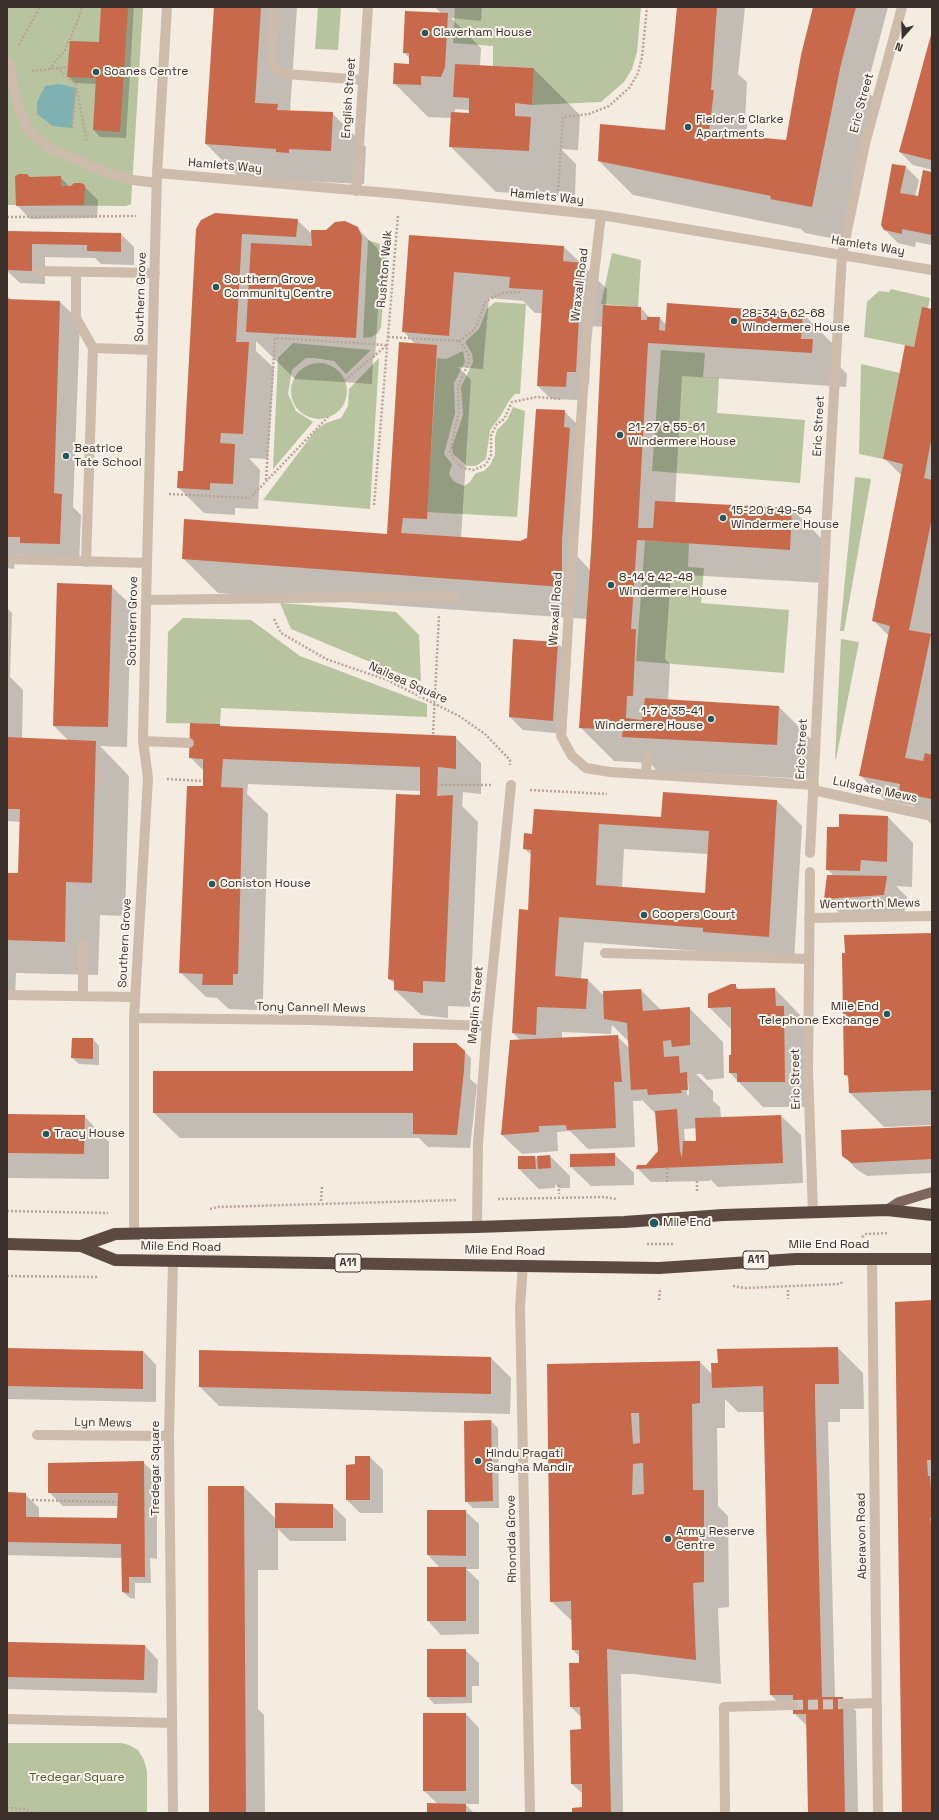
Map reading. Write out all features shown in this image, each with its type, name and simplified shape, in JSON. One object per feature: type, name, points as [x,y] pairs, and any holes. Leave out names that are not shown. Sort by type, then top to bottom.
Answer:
[{"type":"highway","name":"Mile End Road","points":[[81,1246],[115,1234],[477,1227],[624,1222],[722,1215],[887,1210],[932,1215]]},
{"type":"highway","name":"Mile End Road","points":[[7,1244],[81,1246],[115,1260],[659,1268],[796,1258],[932,1259]]},
{"type":"main road","points":[[887,1210],[899,1202],[932,1192]]},
{"type":"street","name":"Southern Grove","points":[[134,1234],[134,1018],[148,778],[143,741],[152,350],[157,178],[167,7]]},
{"type":"street","points":[[274,7],[272,63],[279,71],[288,74],[363,80]]},
{"type":"street","name":"English Street","points":[[356,191],[368,7]]},
{"type":"street","name":"Eric Street","points":[[810,853],[842,255],[865,144],[902,7]]},
{"type":"street","name":"Hamlets Way","points":[[9,62],[17,104],[28,130],[50,149],[99,170],[134,180],[157,178],[400,194],[601,215],[932,270]]},
{"type":"street","name":"Wraxall Road","points":[[601,215],[586,342],[571,582],[560,725],[561,736],[572,756],[586,768],[610,772],[813,787]]},
{"type":"street","points":[[37,271],[155,273]]},
{"type":"street","points":[[76,272],[76,318],[93,348],[86,562]]},
{"type":"street","points":[[93,348],[152,350]]},
{"type":"street","points":[[7,560],[147,563]]},
{"type":"street","points":[[147,600],[263,597],[439,596],[455,598]]},
{"type":"street","points":[[143,741],[189,743]]},
{"type":"street","points":[[646,774],[647,756]]},
{"type":"street","name":"Maplin Street","points":[[477,1227],[478,1144],[487,1026],[510,785]]},
{"type":"street","name":"Lulsgate Mews","points":[[813,787],[928,815]]},
{"type":"street","name":"Eric Street","points":[[810,872],[809,1103],[813,1213]]},
{"type":"street","name":"Wentworth Mews","points":[[809,918],[932,916]]},
{"type":"street","points":[[83,945],[83,996]]},
{"type":"street","points":[[605,954],[809,959]]},
{"type":"street","points":[[7,995],[135,997]]},
{"type":"street","name":"Tony Cannell Mews","points":[[134,1018],[313,1020],[487,1026]]},
{"type":"street","name":"Aberavon Road","points":[[872,1259],[878,1813]]},
{"type":"street","name":"Tredegar Square","points":[[173,1260],[169,1436],[173,1813]]},
{"type":"street","name":"Rhondda Grove","points":[[523,1265],[520,1307],[530,1813]]},
{"type":"street","name":"Lyn Mews","points":[[37,1435],[169,1436]]},
{"type":"street","points":[[843,1704],[876,1703]]},
{"type":"street","points":[[725,1813],[724,1707],[793,1705]]},
{"type":"street","points":[[7,1719],[172,1723]]},
{"type":"path","points":[[9,62],[40,7]]},
{"type":"path","points":[[49,69],[65,50],[82,7]]},
{"type":"path","points":[[557,211],[564,117],[589,114],[609,106],[630,87],[638,73],[642,57],[647,7]]},
{"type":"path","points":[[12,74],[68,67]]},
{"type":"path","points":[[57,68],[76,85],[88,143],[99,170]]},
{"type":"path","points":[[72,128],[76,85]]},
{"type":"path","name":"Rushton Walk","points":[[374,505],[386,345],[388,337],[400,194]]},
{"type":"path","points":[[7,217],[156,216]]},
{"type":"path","points":[[388,337],[459,341],[475,329],[486,301],[502,293],[522,292]]},
{"type":"path","points":[[266,480],[275,338],[386,345]]},
{"type":"path","points":[[459,341],[466,349],[469,357],[468,364],[458,387],[459,411],[450,452],[454,460],[463,468],[474,470],[485,465],[488,461],[490,455],[491,435],[497,424],[504,418],[512,402],[537,397],[582,401]]},
{"type":"path","points":[[345,380],[386,345]]},
{"type":"path","points":[[149,492],[250,498],[328,417]]},
{"type":"path","points":[[433,734],[439,596]]},
{"type":"path","name":"Nailsea Square","points":[[263,597],[281,633],[326,659],[387,680],[459,716],[485,734],[510,760],[510,785]]},
{"type":"path","points":[[437,785],[510,785],[526,790],[609,794],[610,772]]},
{"type":"path","points":[[148,778],[203,781]]},
{"type":"path","points":[[667,1168],[668,1182]]},
{"type":"path","points":[[697,1182],[697,1191]]},
{"type":"path","points":[[321,1201],[322,1185]]},
{"type":"path","points":[[558,1186],[559,1194]]},
{"type":"path","points":[[206,1211],[218,1207],[477,1199],[604,1197],[623,1199]]},
{"type":"path","points":[[7,1211],[135,1213]]},
{"type":"path","points":[[659,1300],[660,1287]]},
{"type":"path","points":[[788,1290],[788,1300]]},
{"type":"path","points":[[32,1500],[114,1502]]},
{"type":"path","points":[[7,1808],[24,1809],[34,1813]]},
{"type":"green space","points":[[7,7],[143,7],[131,204],[126,206],[7,205]]},
{"type":"green space","points":[[318,7],[341,7],[338,50],[315,49]]},
{"type":"green space","points":[[455,7],[641,7],[637,52],[632,69],[624,82],[601,102],[532,105],[534,68],[493,66],[493,46],[453,43]]},
{"type":"green space","points":[[368,240],[380,244],[387,255],[381,327],[378,333],[372,337],[363,338]]},
{"type":"green space","points":[[612,253],[641,260],[638,307],[601,304]]},
{"type":"green space","points":[[891,289],[930,298],[928,308],[922,308],[914,347],[864,337],[867,302],[879,291],[889,292]]},
{"type":"green space","points":[[495,302],[526,304],[520,394],[515,394],[509,401],[490,430],[486,459],[476,466],[467,466],[453,454],[452,447],[463,415],[461,387],[473,362],[472,354],[465,342],[479,329],[487,309]]},
{"type":"green space","points":[[293,343],[371,350],[346,374],[334,361],[314,358],[306,358],[292,370],[288,394],[296,411],[313,422],[273,469],[278,358]]},
{"type":"green space","points":[[661,350],[705,353],[703,377],[719,378],[717,413],[805,420],[800,483],[652,471]]},
{"type":"green space","points":[[463,351],[465,362],[454,383],[455,413],[444,454],[452,464],[449,474],[453,481],[464,486],[469,483],[476,473],[484,471],[490,465],[495,455],[495,438],[497,430],[507,420],[513,407],[525,411],[517,517],[427,512],[437,358],[446,359]]},
{"type":"green space","points":[[379,358],[370,509],[263,500],[315,431],[326,423],[341,418],[348,406],[349,389]]},
{"type":"green space","points":[[319,363],[334,368],[342,376],[347,391],[342,406],[334,414],[319,419],[304,414],[296,406],[291,391],[296,376],[304,368]]},
{"type":"green space","points":[[861,364],[900,373],[883,459],[859,454]]},
{"type":"green space","points":[[855,477],[871,479],[844,631],[840,631]]},
{"type":"green space","points":[[645,541],[689,543],[688,567],[704,568],[701,603],[789,610],[784,673],[636,661]]},
{"type":"green space","points":[[280,603],[396,612],[419,635],[421,681],[380,666],[291,629]]},
{"type":"green space","points":[[183,618],[251,620],[300,656],[427,704],[427,717],[221,708],[220,724],[166,723],[168,632]]},
{"type":"green space","points":[[841,639],[859,642],[835,759]]},
{"type":"green space","name":"Tredegar Square","points":[[7,1743],[121,1743],[129,1745],[138,1750],[144,1760],[147,1771],[147,1813],[7,1813]]},
{"type":"water","points":[[59,84],[76,88],[72,128],[53,126],[37,114],[37,102],[45,86]]},
{"type":"building","name":"Soanes Centre","points":[[101,7],[128,7],[120,132],[93,130],[96,78],[67,77],[70,41],[99,42]]},
{"type":"building","points":[[214,7],[261,7],[255,103],[278,104],[277,110],[333,112],[331,151],[289,149],[289,153],[276,152],[276,149],[205,144]]},
{"type":"building","name":"Fielder & Clarke Apartments","points":[[677,7],[717,7],[711,90],[714,90],[709,133],[786,140],[801,55],[813,7],[856,7],[841,64],[812,207],[770,199],[771,196],[598,161],[600,124],[665,130]]},
{"type":"building","name":"Claverham House","points":[[405,11],[448,13],[445,67],[441,77],[421,76],[421,85],[393,84],[394,63],[409,64],[409,53],[403,53]]},
{"type":"building","points":[[932,31],[932,157],[931,160],[899,152]]},
{"type":"building","points":[[455,64],[534,68],[532,105],[515,103],[515,116],[531,117],[529,151],[449,147],[451,112],[469,113],[469,98],[453,97]]},
{"type":"building","points":[[892,164],[906,166],[900,193],[918,196],[923,170],[932,172],[932,235],[902,229],[902,234],[884,230],[881,225]]},
{"type":"building","points":[[19,174],[27,174],[30,177],[61,176],[61,186],[71,186],[74,183],[81,183],[85,185],[84,205],[16,206],[15,176]]},
{"type":"building","points":[[215,213],[298,219],[296,237],[242,234],[236,342],[249,342],[243,434],[221,433],[220,443],[235,444],[233,484],[210,483],[210,490],[177,488],[178,471],[183,471],[196,229],[201,220]]},
{"type":"building","points":[[345,221],[358,227],[362,237],[356,338],[246,332],[251,243],[312,246],[311,230],[326,230],[335,222]]},
{"type":"building","points":[[7,231],[121,233],[121,252],[87,251],[87,245],[32,244],[32,271],[7,270]]},
{"type":"building","points":[[409,235],[564,246],[563,261],[582,263],[576,372],[567,372],[566,387],[537,386],[543,290],[509,288],[510,277],[454,272],[449,336],[402,332]]},
{"type":"building","points":[[7,299],[60,301],[54,493],[62,494],[60,544],[20,543],[20,537],[7,537]]},
{"type":"building","points":[[667,303],[803,313],[801,339],[813,339],[812,353],[648,343],[638,528],[653,528],[655,501],[792,508],[790,550],[637,540],[631,629],[636,629],[633,696],[627,696],[626,718],[642,720],[645,698],[779,706],[777,745],[622,737],[623,730],[579,728],[592,537],[603,305],[641,307],[641,320],[647,320],[647,317],[660,317],[659,330],[665,331]]},
{"type":"building","points":[[922,307],[932,309],[932,436],[924,478],[932,480],[932,518],[909,630],[931,634],[905,758],[923,761],[925,753],[932,755],[932,799],[899,793],[900,784],[859,776],[890,626],[872,621],[903,464],[883,459],[905,345],[914,347]]},
{"type":"building","points":[[399,342],[437,345],[427,519],[403,518],[401,533],[520,541],[527,538],[536,409],[565,410],[564,427],[570,428],[562,540],[562,587],[182,559],[184,519],[387,534]]},
{"type":"building","points":[[57,583],[112,585],[108,727],[53,726]]},
{"type":"building","points":[[513,639],[558,642],[553,721],[509,717]]},
{"type":"building","name":"Coniston House","points":[[190,723],[220,724],[220,726],[456,736],[456,769],[438,767],[437,796],[453,795],[445,982],[423,981],[423,993],[394,990],[394,980],[388,979],[396,794],[420,795],[420,767],[223,759],[221,787],[243,788],[238,974],[233,974],[233,985],[202,985],[203,974],[179,973],[187,786],[203,786],[203,759],[189,758]]},
{"type":"building","points":[[7,737],[96,741],[92,883],[66,882],[65,942],[7,940],[7,873],[18,873],[20,809],[7,809]]},
{"type":"building","name":"Coopers Court","points":[[663,792],[777,800],[769,937],[703,932],[703,928],[559,917],[555,976],[588,979],[586,1009],[537,1007],[536,1035],[512,1033],[519,909],[528,910],[531,850],[523,849],[524,833],[532,834],[534,809],[661,817]],"holes":[[[599,824],[709,831],[705,893],[596,885]]]},
{"type":"building","points":[[839,814],[888,816],[887,862],[861,860],[860,871],[826,870],[827,827],[839,827]]},
{"type":"building","points":[[827,875],[887,876],[884,895],[824,899]]},
{"type":"building","name":"Mile End Telephone Exchange","points":[[932,933],[932,1090],[849,1093],[848,1075],[844,1075],[842,953],[845,953],[844,935]]},
{"type":"building","points":[[731,984],[736,984],[736,989],[775,988],[776,1006],[784,1006],[785,1082],[737,1082],[737,1073],[729,1073],[729,1055],[731,1055],[731,1007],[708,1008],[708,994]]},
{"type":"building","points":[[641,989],[643,1011],[690,1007],[690,1045],[672,1047],[671,1040],[663,1041],[664,1057],[679,1056],[680,1073],[687,1072],[688,1090],[681,1090],[682,1093],[648,1095],[647,1089],[631,1090],[627,1023],[604,1019],[603,991]]},
{"type":"building","points":[[618,1035],[622,1082],[614,1082],[616,1128],[567,1130],[566,1125],[539,1126],[539,1132],[501,1135],[510,1040]]},
{"type":"building","points":[[72,1038],[93,1038],[93,1059],[71,1058]]},
{"type":"building","points":[[413,1043],[456,1043],[465,1051],[457,1135],[413,1134],[413,1113],[153,1113],[153,1071],[413,1071]]},
{"type":"building","points":[[677,1109],[680,1151],[682,1158],[683,1141],[696,1141],[695,1118],[781,1115],[783,1163],[636,1169],[637,1165],[646,1165],[658,1151],[655,1111]]},
{"type":"building","name":"Tracy House","points":[[7,1114],[85,1115],[84,1154],[7,1153]]},
{"type":"building","points":[[932,1126],[932,1159],[852,1163],[842,1156],[841,1130]]},
{"type":"building","points":[[615,1153],[615,1166],[570,1167],[570,1154]]},
{"type":"building","points":[[550,1155],[551,1168],[538,1169],[537,1156]]},
{"type":"building","points":[[518,1156],[535,1156],[536,1169],[518,1169]]},
{"type":"building","points":[[932,1300],[932,1460],[927,1460],[932,1502],[932,1518],[930,1518],[932,1523],[932,1813],[902,1813],[895,1302]]},
{"type":"building","points":[[838,1347],[839,1384],[815,1384],[815,1397],[822,1697],[843,1697],[845,1813],[808,1813],[806,1714],[793,1714],[793,1695],[770,1695],[763,1386],[712,1388],[711,1363],[718,1363],[717,1349]]},
{"type":"building","points":[[7,1348],[143,1351],[143,1389],[7,1386]]},
{"type":"building","points":[[199,1350],[491,1357],[491,1394],[199,1387]]},
{"type":"building","points":[[700,1361],[700,1403],[692,1404],[693,1490],[704,1490],[704,1582],[693,1583],[696,1660],[607,1649],[611,1813],[572,1813],[572,1808],[582,1807],[582,1784],[571,1784],[570,1730],[581,1729],[580,1707],[570,1707],[569,1663],[579,1663],[579,1650],[572,1650],[571,1601],[550,1602],[547,1364]],"holes":[[[631,1413],[639,1413],[640,1443],[633,1444]],[[643,1463],[644,1494],[632,1495],[633,1464]]]},
{"type":"building","name":"Hindu Pragati Sangha Mandir","points":[[491,1420],[493,1501],[465,1502],[464,1421]]},
{"type":"building","points":[[355,1456],[370,1456],[370,1500],[346,1500],[346,1465],[355,1464]]},
{"type":"building","points":[[144,1461],[145,1577],[129,1577],[129,1593],[122,1592],[121,1544],[7,1542],[7,1492],[26,1493],[26,1517],[117,1518],[118,1493],[48,1493],[48,1463]]},
{"type":"building","points":[[208,1486],[244,1486],[246,1813],[209,1813]]},
{"type":"building","points":[[275,1503],[333,1504],[333,1528],[275,1528]]},
{"type":"building","points":[[427,1510],[466,1510],[466,1556],[427,1555]]},
{"type":"building","points":[[427,1567],[466,1567],[466,1621],[427,1621]]},
{"type":"building","points":[[7,1642],[145,1645],[144,1680],[7,1677]]},
{"type":"building","points":[[427,1649],[466,1649],[466,1697],[427,1697]]},
{"type":"building","points":[[423,1713],[466,1713],[466,1791],[423,1791]]},
{"type":"building","points":[[427,1803],[466,1804],[466,1813],[427,1813]]},
{"type":"tunnel","points":[[793,1705],[843,1704]]},
{"type":"place","name":"Claverham House","points":[[425,33]]},
{"type":"place","name":"Soanes Centre","points":[[96,72]]},
{"type":"place","name":"Fielder & Clarke Apartments","points":[[688,127]]},
{"type":"place","name":"Southern Grove Community Centre","points":[[216,287]]},
{"type":"place","name":"28-34 & 62-68 Windermere House","points":[[734,321]]},
{"type":"place","name":"21-27 & 55-61 Windermere House","points":[[620,435]]},
{"type":"place","name":"Beatrice Tate School","points":[[66,456]]},
{"type":"place","name":"15-20 & 49-54 Windermere House","points":[[723,518]]},
{"type":"place","name":"8-14 & 42-48 Windermere House","points":[[611,585]]},
{"type":"place","name":"1-7 & 35-41 Windermere House","points":[[711,719]]},
{"type":"place","name":"Coniston House","points":[[212,884]]},
{"type":"place","name":"Coopers Court","points":[[644,915]]},
{"type":"place","name":"Mile End Telephone Exchange","points":[[887,1014]]},
{"type":"place","name":"Tracy House","points":[[46,1134]]},
{"type":"place","name":"Mile End","points":[[654,1223]]},
{"type":"place","name":"Hindu Pragati Sangha Mandir","points":[[478,1461]]},
{"type":"place","name":"Army Reserve Centre","points":[[668,1539]]}]
